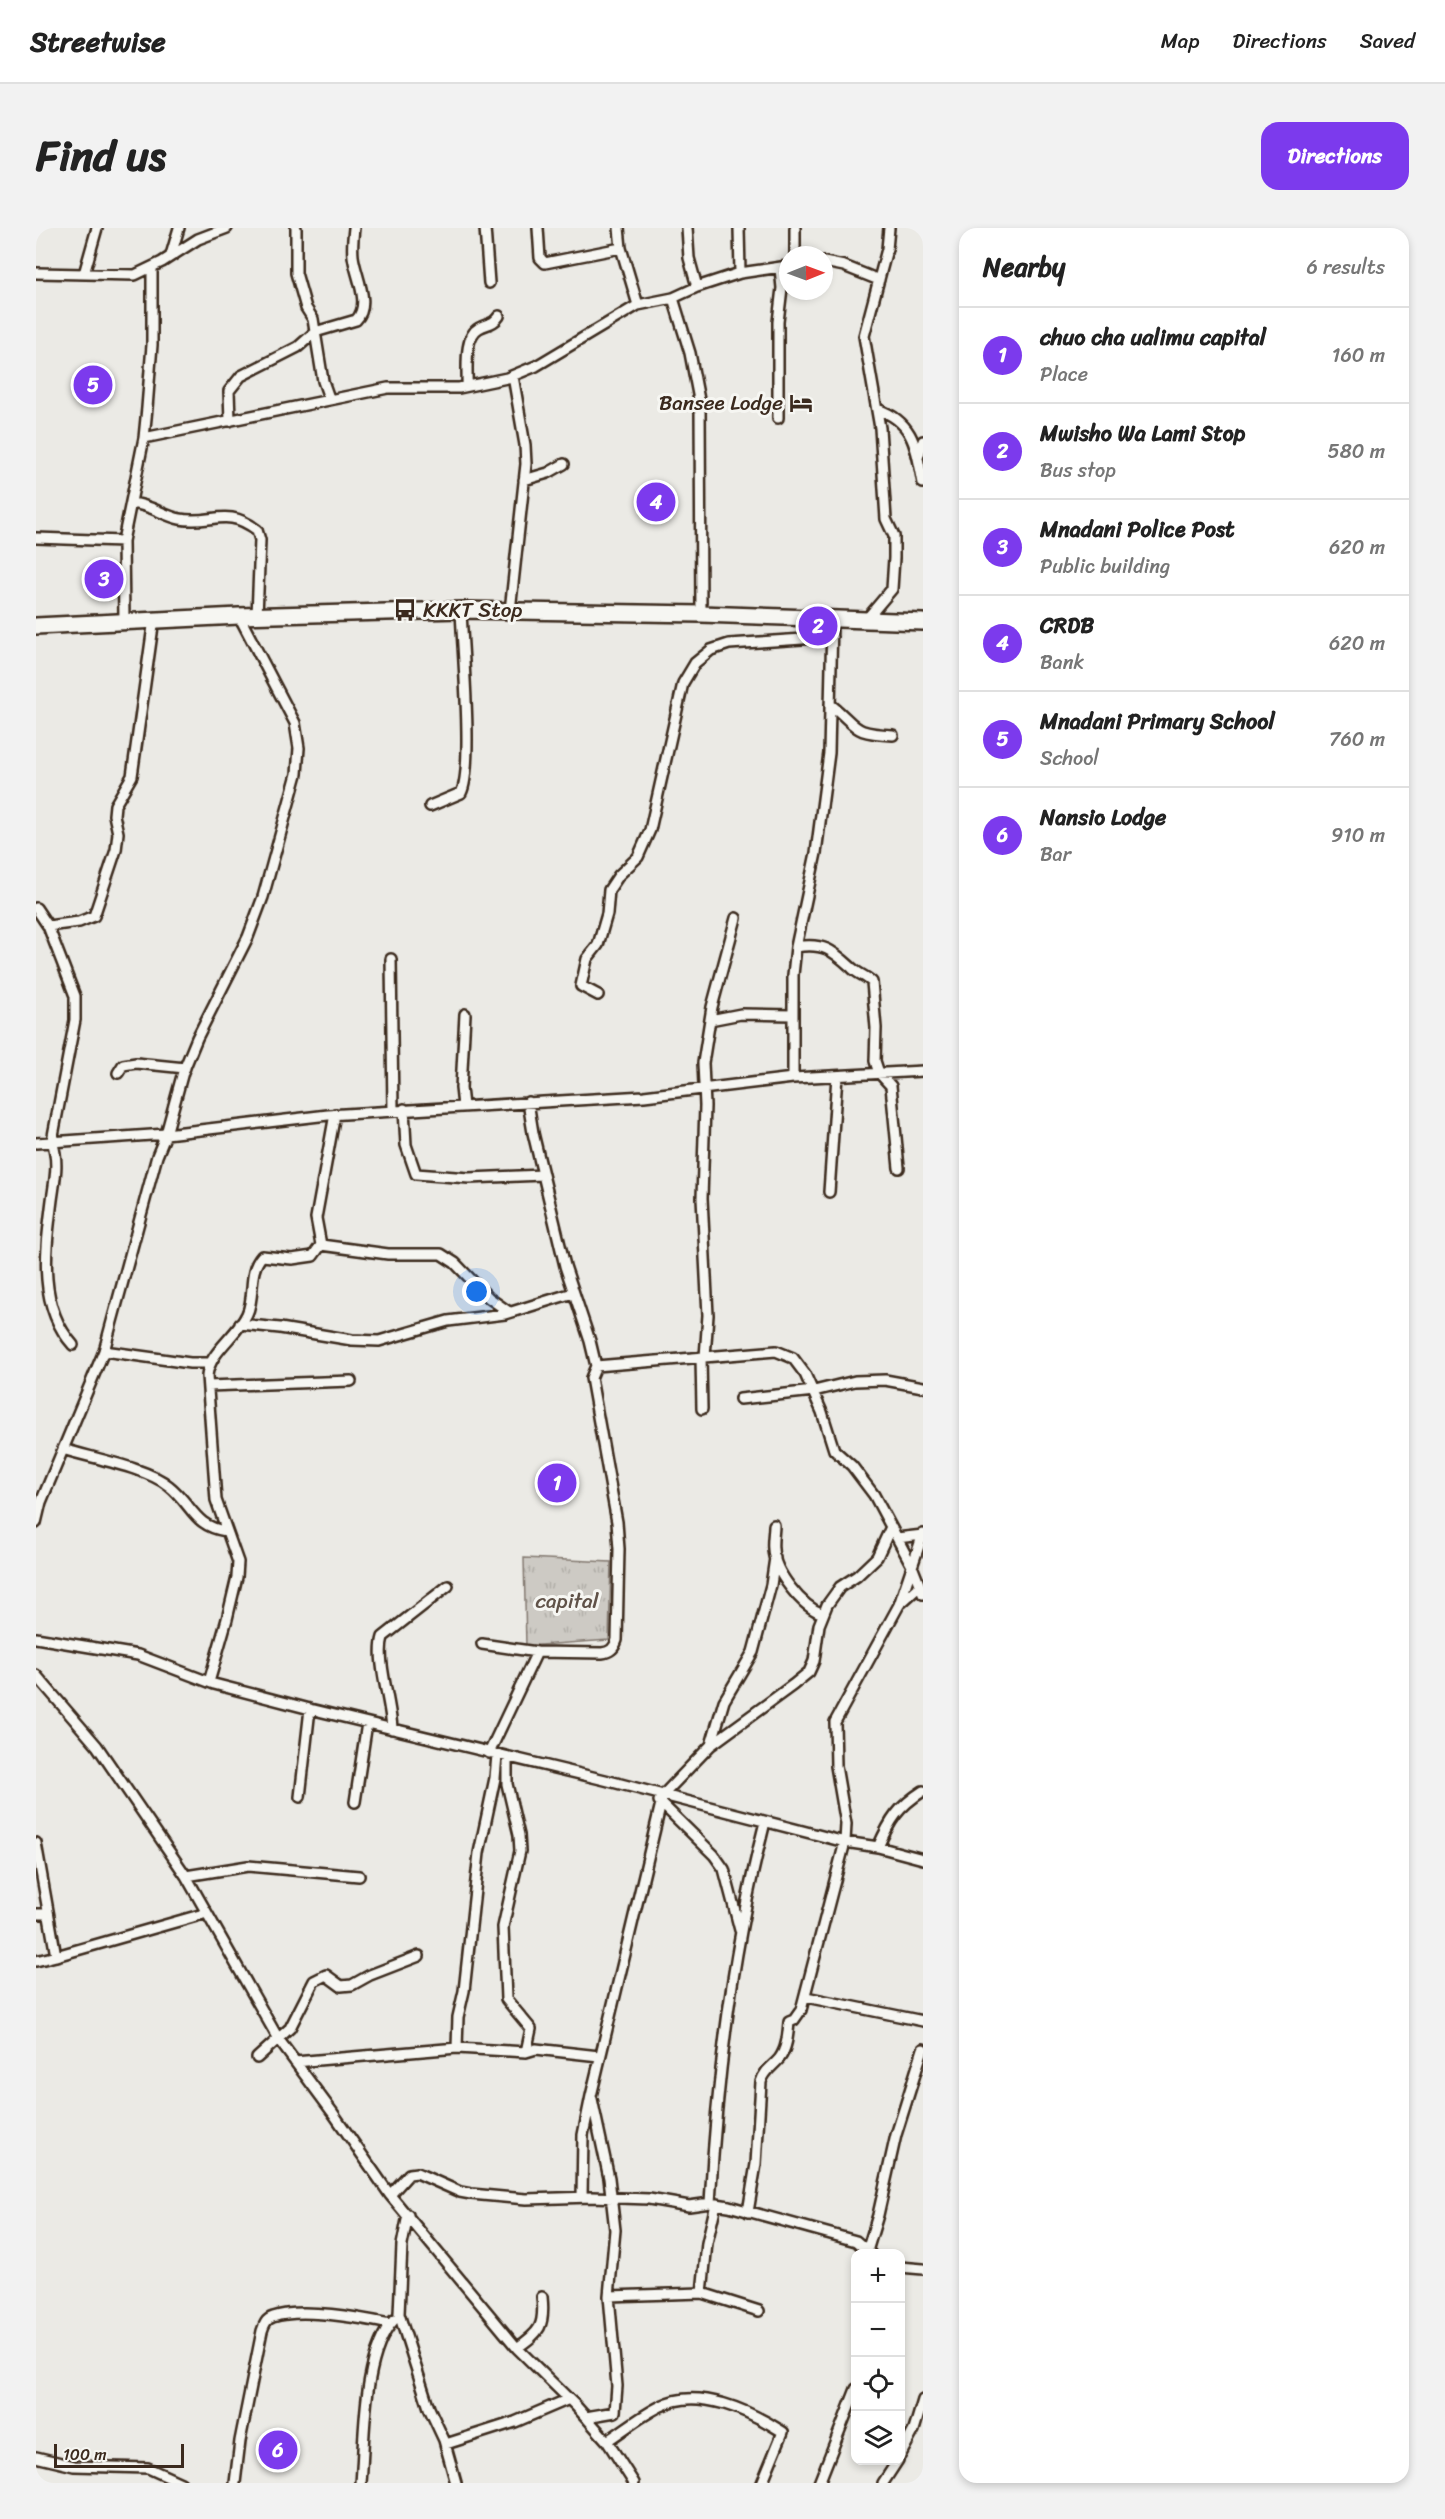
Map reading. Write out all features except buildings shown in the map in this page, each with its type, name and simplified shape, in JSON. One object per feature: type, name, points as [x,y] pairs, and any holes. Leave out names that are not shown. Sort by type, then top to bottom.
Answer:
[{"type":"highway","points":[[36,626],[124,620],[461,610],[700,614],[832,621],[923,622]]},
{"type":"street","points":[[84,274],[97,228]]},
{"type":"street","points":[[171,255],[179,228]]},
{"type":"street","points":[[36,273],[129,276],[152,268],[198,238],[227,228]]},
{"type":"street","points":[[296,228],[296,273],[301,294],[313,319],[322,381],[328,398]]},
{"type":"street","points":[[230,421],[229,391],[241,376],[298,347],[315,332],[356,320],[362,310],[362,296],[353,255],[354,228]]},
{"type":"street","points":[[485,228],[489,283]]},
{"type":"street","points":[[538,228],[540,258],[545,262],[621,248]]},
{"type":"street","points":[[619,228],[621,248],[638,305]]},
{"type":"street","points":[[687,228],[689,258],[697,287]]},
{"type":"street","points":[[739,228],[740,273]]},
{"type":"street","points":[[795,228],[795,246]]},
{"type":"street","points":[[865,621],[892,588],[894,558],[894,536],[886,519],[877,409],[864,336],[887,249],[889,228]]},
{"type":"street","points":[[833,264],[879,280]]},
{"type":"street","points":[[124,620],[123,541],[144,438],[152,345],[152,268]]},
{"type":"street","points":[[144,438],[328,398],[388,388],[466,387],[513,376],[536,366],[638,305],[673,298],[697,287],[740,273],[779,268]]},
{"type":"street","points":[[673,298],[690,353],[700,405],[700,614]]},
{"type":"street","points":[[778,418],[778,322],[781,300]]},
{"type":"street","points":[[466,387],[470,339],[478,329],[491,325],[499,316]]},
{"type":"street","points":[[510,611],[524,480],[525,445],[513,376]]},
{"type":"street","points":[[877,409],[894,417],[906,427],[918,458],[923,483]]},
{"type":"street","points":[[918,458],[923,441]]},
{"type":"street","points":[[524,480],[548,473],[564,464]]},
{"type":"street","points":[[131,503],[149,506],[182,519],[238,518],[257,530],[260,540],[256,616]]},
{"type":"street","points":[[36,538],[123,541]]},
{"type":"street","points":[[430,806],[461,793],[466,781],[461,610]]},
{"type":"street","points":[[36,1523],[41,1502],[104,1351],[157,1156],[166,1134],[185,1068],[197,1038],[248,937],[259,907],[297,774],[299,748],[296,723],[239,616]]},
{"type":"street","points":[[48,926],[79,922],[94,916],[111,868],[118,833],[114,815],[115,805],[132,776],[154,619]]},
{"type":"street","points":[[793,1078],[791,1015],[796,947],[826,789],[832,621]]},
{"type":"street","points":[[598,995],[581,986],[587,958],[598,945],[607,914],[609,890],[619,875],[638,857],[651,830],[679,701],[688,673],[700,658],[711,650],[729,644],[832,637]]},
{"type":"street","points":[[830,704],[857,730],[893,735]]},
{"type":"street","points":[[36,908],[48,926],[70,980],[76,1007],[52,1141],[57,1157],[46,1247],[49,1300],[61,1332],[73,1345]]},
{"type":"street","points":[[702,1409],[703,1357],[708,1315],[702,1198],[705,1089],[703,1063],[710,1020],[736,918]]},
{"type":"street","points":[[796,947],[819,947],[836,952],[851,967],[872,982],[876,1028],[875,1061],[879,1073],[891,1086],[899,1168]]},
{"type":"street","points":[[391,959],[393,1110]]},
{"type":"street","points":[[463,1106],[461,1088],[465,1014]]},
{"type":"street","points":[[710,1020],[741,1014],[791,1015]]},
{"type":"street","points":[[118,1072],[123,1065],[136,1063],[185,1068]]},
{"type":"street","points":[[36,1143],[166,1134],[335,1114],[653,1095],[793,1078],[923,1071]]},
{"type":"street","points":[[829,1192],[837,1076]]},
{"type":"street","points":[[482,1644],[537,1652],[602,1653],[615,1647],[617,1640],[619,1549],[613,1495],[591,1378],[596,1366],[573,1293],[543,1175],[528,1102]]},
{"type":"street","points":[[404,1109],[405,1145],[416,1174],[469,1178],[543,1175]]},
{"type":"street","points":[[209,1682],[238,1569],[236,1556],[216,1500],[208,1386],[209,1363],[248,1312],[253,1270],[262,1256],[292,1259],[312,1256],[321,1245],[316,1218],[335,1114]]},
{"type":"street","points":[[321,1245],[388,1254],[441,1254],[461,1267],[489,1298],[509,1312]]},
{"type":"street","points":[[240,1324],[379,1341],[459,1319],[509,1312],[573,1293]]},
{"type":"street","points":[[104,1351],[190,1363],[209,1363]]},
{"type":"street","points":[[596,1366],[783,1352],[793,1358],[814,1391],[834,1450],[852,1466],[874,1495],[912,1566],[922,1590],[899,1605]]},
{"type":"street","points":[[740,1399],[814,1391],[855,1381],[885,1380],[923,1387]]},
{"type":"street","points":[[208,1386],[351,1381]]},
{"type":"street","points":[[63,1449],[161,1480],[175,1491],[203,1524],[213,1530],[226,1531]]},
{"type":"street","points":[[774,1525],[773,1550],[781,1572],[806,1605],[823,1614]]},
{"type":"street","points":[[877,1557],[891,1527]]},
{"type":"street","points":[[582,2197],[583,2135],[591,2094],[662,1799],[711,1745],[809,1671],[814,1661],[819,1625],[823,1614],[840,1587],[898,1542],[923,1535]]},
{"type":"street","points":[[748,2212],[756,2164],[761,2082],[763,2075],[780,2058],[789,2022],[798,2016],[806,1997],[845,1842],[846,1824],[836,1766],[835,1722],[899,1605],[923,1535]]},
{"type":"street","points":[[711,1745],[724,1701],[753,1652],[771,1585],[775,1558]]},
{"type":"street","points":[[392,1729],[392,1708],[382,1660],[383,1637],[448,1586]]},
{"type":"street","points":[[36,1638],[138,1655],[209,1682],[650,1792],[662,1799],[724,1869],[741,1935]]},
{"type":"street","points":[[458,2048],[458,2018],[464,1991],[479,1853],[498,1755],[537,1652]]},
{"type":"street","points":[[36,1675],[97,1746],[186,1876],[279,2040],[390,2195],[517,2348],[569,2399],[607,2441],[634,2483]]},
{"type":"street","points":[[300,1797],[310,1709]]},
{"type":"street","points":[[354,1803],[367,1723]]},
{"type":"street","points":[[498,1755],[519,1835],[520,1851],[503,1927],[505,1990],[508,2002],[531,2029],[526,2052]]},
{"type":"street","points":[[878,1846],[892,1817],[908,1800],[923,1791]]},
{"type":"street","points":[[662,1799],[845,1842],[878,1846],[923,1859]]},
{"type":"street","points":[[702,2293],[713,2204],[712,2156],[726,2030],[750,1881],[765,1822]]},
{"type":"street","points":[[36,1843],[56,1956]]},
{"type":"street","points":[[186,1876],[248,1866],[359,1876]]},
{"type":"street","points":[[36,1961],[207,1913]]},
{"type":"street","points":[[36,1914],[48,1914]]},
{"type":"street","points":[[257,2058],[279,2040],[298,2016],[314,1981],[320,1976],[326,1975],[341,1986],[352,1985],[370,1975],[419,1956]]},
{"type":"street","points":[[806,1997],[923,2021]]},
{"type":"street","points":[[295,2062],[458,2048],[526,2052],[536,2049],[599,2056]]},
{"type":"street","points":[[870,2249],[896,2135],[923,2049]]},
{"type":"street","points":[[586,2417],[615,2412],[617,2386],[609,2296],[615,2230],[609,2178],[591,2094]]},
{"type":"street","points":[[390,2195],[409,2174],[417,2173],[460,2192],[471,2194],[526,2199],[582,2197],[649,2199],[688,2206],[713,2204],[856,2241],[866,2249]]},
{"type":"street","points":[[408,2215],[402,2245],[399,2314],[429,2408],[446,2444],[456,2483]]},
{"type":"street","points":[[905,2267],[923,2269]]},
{"type":"street","points":[[609,2296],[702,2293],[759,2311]]},
{"type":"street","points":[[517,2348],[541,2328],[544,2312],[542,2297]]},
{"type":"street","points":[[235,2483],[244,2419],[266,2321],[273,2317],[300,2314],[342,2315],[390,2324]]},
{"type":"street","points":[[361,2483],[373,2364],[382,2335],[399,2314]]},
{"type":"street","points":[[607,2441],[662,2405],[681,2398],[707,2400],[759,2418],[783,2432],[762,2483]]},
{"type":"street","points":[[446,2444],[515,2422],[569,2399]]},
{"type":"street","points":[[819,2483],[851,2399]]},
{"type":"street","points":[[905,2447],[914,2430],[923,2400]]},
{"type":"street","points":[[36,2457],[74,2466],[148,2468],[181,2483]]},
{"type":"street","points":[[883,2483],[895,2465]]},
{"type":"green space","name":"capital","points":[[524,1558],[611,1562],[609,1640],[526,1646]]},
{"type":"place","name":"Mnadani Primary School","points":[[93,385]]},
{"type":"place","name":"Bansee Lodge","points":[[801,403]]},
{"type":"place","name":"CRDB","points":[[656,502]]},
{"type":"place","name":"Mnadani Police Post","points":[[104,579]]},
{"type":"place","name":"KKKT Stop","points":[[405,610]]},
{"type":"place","name":"Mwisho Wa Lami Stop","points":[[818,626]]},
{"type":"place","name":"chuo cha ualimu capital","points":[[557,1483]]},
{"type":"place","name":"Nansio Lodge","points":[[278,2450]]}]
